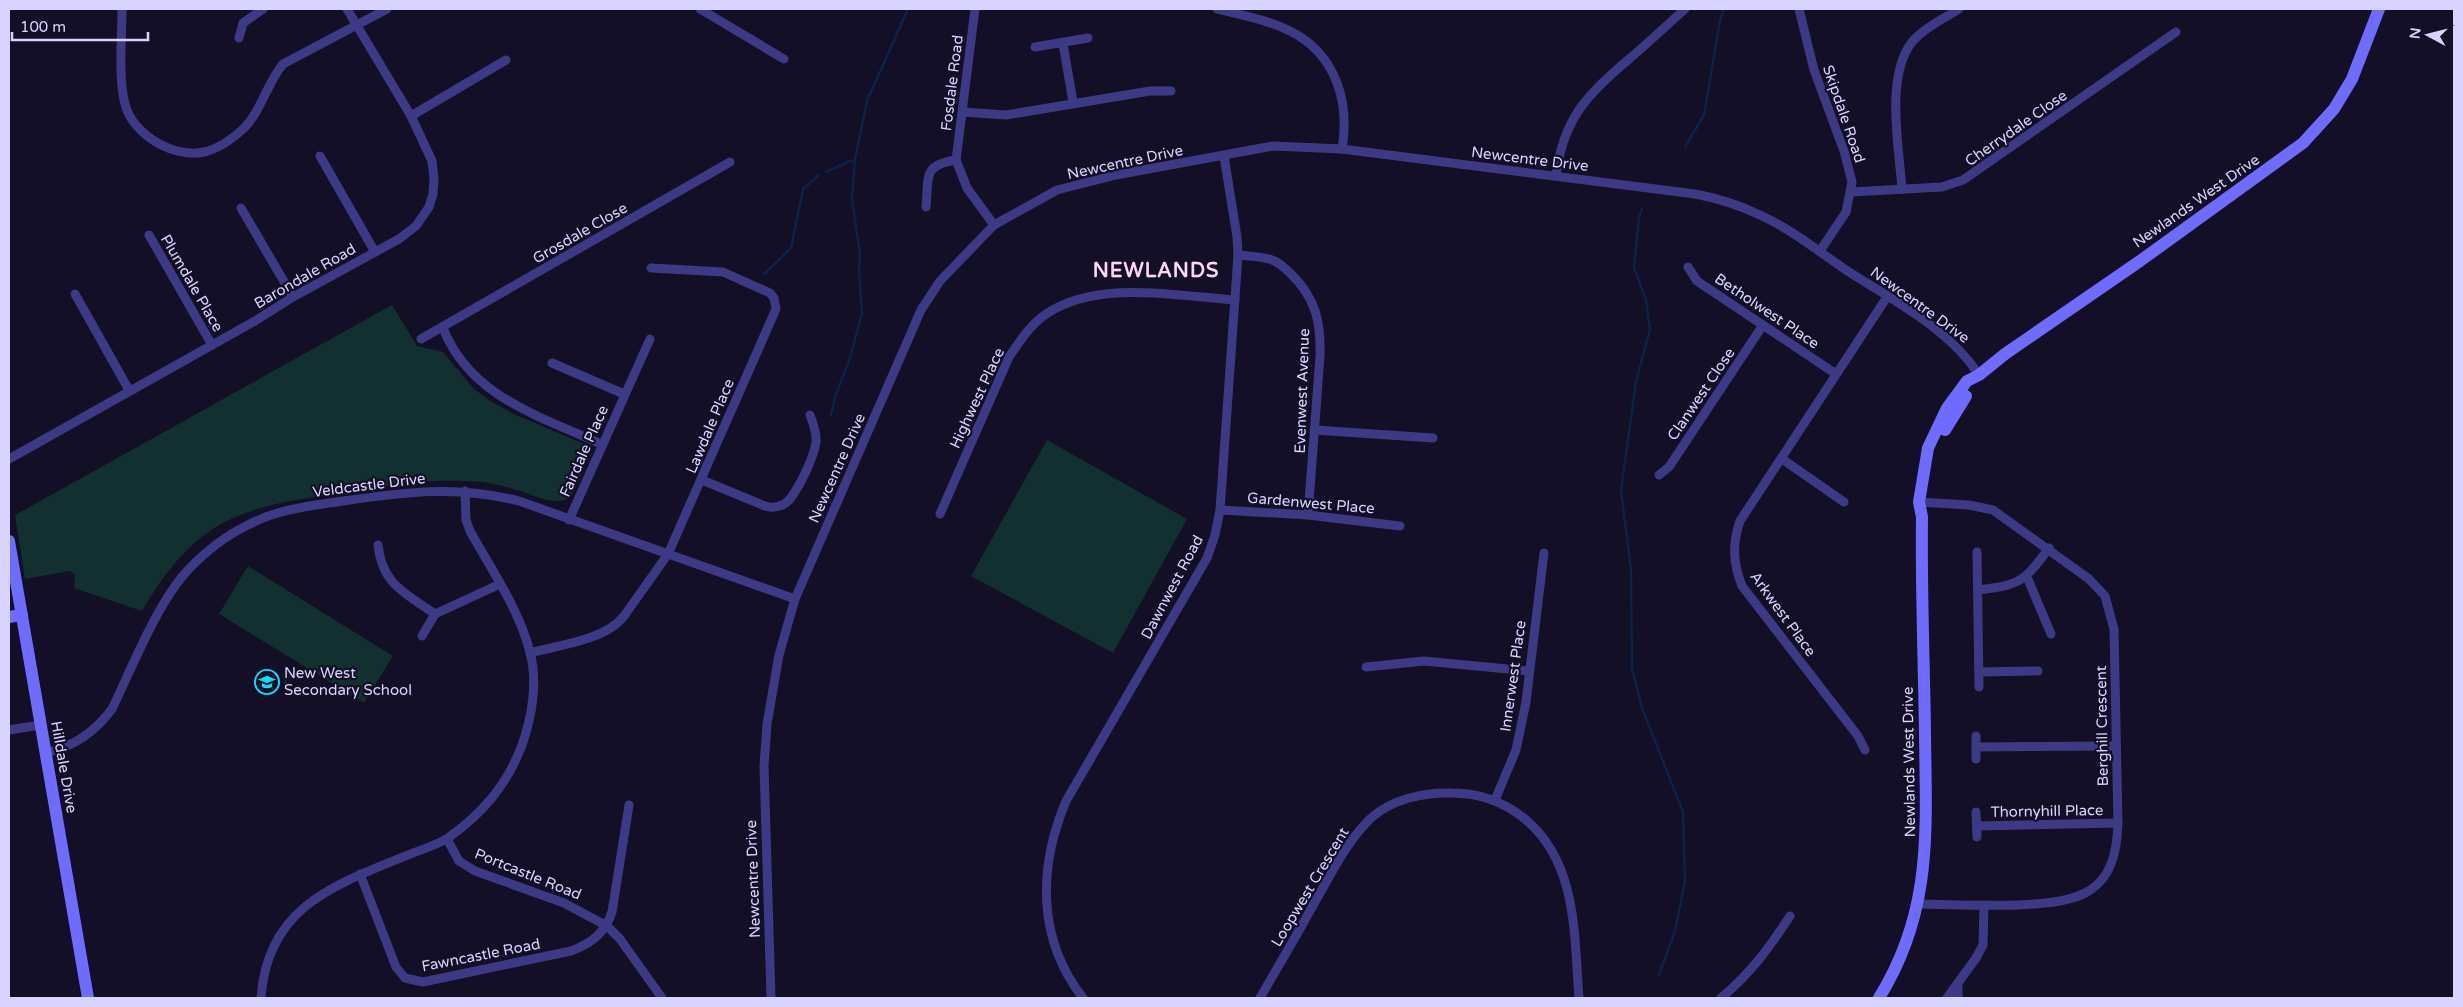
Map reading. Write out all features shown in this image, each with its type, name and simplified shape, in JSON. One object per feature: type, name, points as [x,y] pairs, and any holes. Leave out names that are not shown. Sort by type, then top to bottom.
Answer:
[{"type":"street","points":[[122,9],[125,106],[134,122],[146,135],[170,149],[186,152],[203,152],[223,144],[244,128],[272,77],[283,64],[356,23],[387,9]]},
{"type":"street","points":[[239,38],[243,23],[263,9]]},
{"type":"street","name":"Barondale Road","points":[[9,459],[212,345],[293,297],[399,239],[416,226],[429,207],[434,179],[432,162],[410,116],[347,9]]},
{"type":"street","points":[[700,9],[784,59]]},
{"type":"street","name":"Fosdale Road","points":[[974,9],[956,160],[967,188],[994,225]]},
{"type":"street","points":[[1217,9],[1272,24],[1291,32],[1310,44],[1328,66],[1341,91],[1345,110],[1342,149]]},
{"type":"street","points":[[1556,176],[1563,138],[1581,105],[1597,86],[1686,9]]},
{"type":"street","name":"Skipdale Road","points":[[1799,9],[1814,70],[1849,169],[1851,192],[1846,212],[1820,252]]},
{"type":"street","points":[[1902,189],[1896,103],[1896,82],[1899,66],[1905,54],[1919,36],[1959,9]]},
{"type":"street","name":"Newlands West Drive","points":[[1879,998],[1901,956],[1918,904],[1926,846],[1922,502],[1936,448],[1948,423],[1979,375],[2005,354],[2148,255],[2303,143],[2330,115],[2352,79],[2379,9]]},
{"type":"street","name":"Cherrydale Close","points":[[1851,192],[1942,187],[1963,180],[2176,32]]},
{"type":"street","points":[[1035,47],[1063,44],[1088,38]]},
{"type":"street","points":[[1063,44],[1073,102]]},
{"type":"street","points":[[410,116],[506,60]]},
{"type":"street","points":[[963,112],[1006,116],[1073,102],[1150,91],[1170,91]]},
{"type":"street","name":"Newcentre Drive","points":[[771,998],[764,760],[770,697],[779,655],[795,599],[921,310],[940,281],[994,225],[1056,190],[1116,175],[1273,146],[1342,149],[1710,197],[1761,215],[1820,252],[1940,332],[1959,349],[1979,375]]},
{"type":"street","points":[[320,156],[375,252]]},
{"type":"street","name":"Dawnwest Road","points":[[1083,998],[1071,983],[1058,957],[1048,922],[1045,892],[1048,861],[1054,829],[1066,801],[1207,558],[1216,535],[1220,510],[1238,255],[1237,237],[1224,156]]},
{"type":"street","points":[[926,207],[930,172],[933,166],[939,162],[956,160]]},
{"type":"street","name":"Grosdale Close","points":[[420,340],[730,162]]},
{"type":"street","points":[[241,208],[293,297]]},
{"type":"street","name":"Plumdale Place","points":[[149,235],[212,345]]},
{"type":"street","name":"Evenwest Avenue","points":[[1238,255],[1269,259],[1280,264],[1304,288],[1314,306],[1320,332],[1308,516]]},
{"type":"street","name":"Lawdale Place","points":[[530,653],[611,630],[621,621],[668,554],[776,309],[774,298],[770,293],[729,274],[663,267],[651,268]]},
{"type":"street","name":"Betholwest Place","points":[[1688,267],[1697,280],[1836,374]]},
{"type":"street","name":"Highwest Place","points":[[940,514],[1009,357],[1025,335],[1045,314],[1089,295],[1119,292],[1235,300]]},
{"type":"street","points":[[75,294],[129,390]]},
{"type":"street","name":"Arkwest Place","points":[[1865,750],[1852,728],[1742,586],[1736,572],[1734,546],[1740,521],[1887,297]]},
{"type":"street","name":"Clanwest Close","points":[[1659,474],[1669,467],[1763,325]]},
{"type":"street","points":[[443,328],[449,344],[466,368],[490,390],[521,408],[601,444]]},
{"type":"street","name":"Fairdale Place","points":[[569,520],[601,444],[650,339]]},
{"type":"street","name":"Fairdale Place","points":[[552,363],[624,394]]},
{"type":"street","points":[[702,480],[766,506],[777,507],[783,505],[790,500],[813,454],[816,440],[810,415]]},
{"type":"street","points":[[1315,430],[1433,438]]},
{"type":"street","points":[[1782,459],[1844,502]]},
{"type":"street","name":"Veldcastle Drive","points":[[46,753],[73,744],[99,725],[112,709],[166,599],[186,572],[203,554],[248,524],[275,513],[300,507],[384,495],[440,490],[491,494],[519,501],[795,599]]},
{"type":"street","points":[[261,998],[270,954],[286,925],[305,906],[338,883],[447,839],[485,807],[512,771],[530,723],[533,699],[530,653],[515,612],[470,531],[466,520],[465,491]]},
{"type":"street","name":"Berghill Crescent","points":[[1918,904],[2054,903],[2074,899],[2086,893],[2103,878],[2109,868],[2117,842],[2118,823],[2114,629],[2105,596],[2089,579],[2049,548],[1993,510],[1969,505],[1922,502]]},
{"type":"street","name":"Gardenwest Place","points":[[1220,510],[1308,516],[1400,526]]},
{"type":"street","name":"Hilldale Drive","points":[[9,541],[88,998]]},
{"type":"street","points":[[378,546],[383,571],[392,582],[435,614]]},
{"type":"street","points":[[1978,590],[2015,584],[2027,577],[2049,548]]},
{"type":"street","name":"Innerwest Place","points":[[1495,800],[1516,750],[1526,702],[1528,671],[1544,552]]},
{"type":"street","points":[[1977,552],[1979,687]]},
{"type":"street","points":[[2027,577],[2051,634]]},
{"type":"street","points":[[422,636],[435,614],[500,584]]},
{"type":"street","points":[[9,617],[22,615]]},
{"type":"street","points":[[1366,667],[1424,661],[1528,671]]},
{"type":"street","points":[[1979,672],[2038,671]]},
{"type":"street","points":[[9,730],[40,724]]},
{"type":"street","points":[[1976,736],[1976,759]]},
{"type":"street","points":[[1976,747],[2116,746]]},
{"type":"street","name":"Loopwest Crescent","points":[[1260,998],[1350,841],[1372,817],[1394,803],[1437,792],[1464,793],[1495,800],[1514,810],[1534,827],[1559,862],[1569,894],[1579,998]]},
{"type":"street","points":[[607,926],[612,912],[629,805]]},
{"type":"street","name":"Thornyhill Place","points":[[1976,812],[1977,838]]},
{"type":"street","name":"Thornyhill Place","points":[[1977,826],[2118,823]]},
{"type":"street","name":"Portcastle Road","points":[[447,839],[460,861],[475,871],[564,903],[607,926],[620,939],[662,998]]},
{"type":"street","name":"Fawncastle Road","points":[[360,874],[396,967],[406,978],[423,982],[571,951],[590,944],[607,926]]},
{"type":"street","points":[[1947,998],[1983,945],[1984,905]]},
{"type":"street","points":[[1721,998],[1750,972],[1790,916]]},
{"type":"street","points":[[1958,983],[1958,998]]},
{"type":"green space","points":[[392,305],[417,346],[443,352],[473,388],[490,401],[514,414],[584,444],[585,458],[583,468],[572,494],[560,501],[550,500],[492,484],[471,481],[449,481],[391,485],[279,503],[226,521],[204,535],[183,554],[163,579],[142,611],[74,588],[75,575],[70,571],[25,579],[15,515]]},
{"type":"green space","points":[[1047,440],[1187,519],[1113,653],[971,576]]},
{"type":"green space","points":[[248,566],[393,656],[364,703],[219,614]]},
{"type":"waterway","points":[[831,415],[835,397],[850,358],[862,313],[859,271],[860,254],[852,199],[855,159],[867,101],[908,9]]},
{"type":"waterway","points":[[1685,147],[1704,115],[1720,21],[1724,9]]},
{"type":"waterway","points":[[826,172],[850,161],[855,162]]},
{"type":"waterway","points":[[764,274],[791,248],[803,189],[819,175]]},
{"type":"waterway","points":[[1642,209],[1639,217],[1634,268],[1646,300],[1650,329],[1636,382],[1621,490],[1631,570],[1632,669],[1642,708],[1683,812],[1685,881],[1675,931],[1659,975]]},
{"type":"place","name":"New West Secondary School","points":[[267,682]]},
{"type":"district","name":"NEWLANDS","points":[[1156,270]]}]
